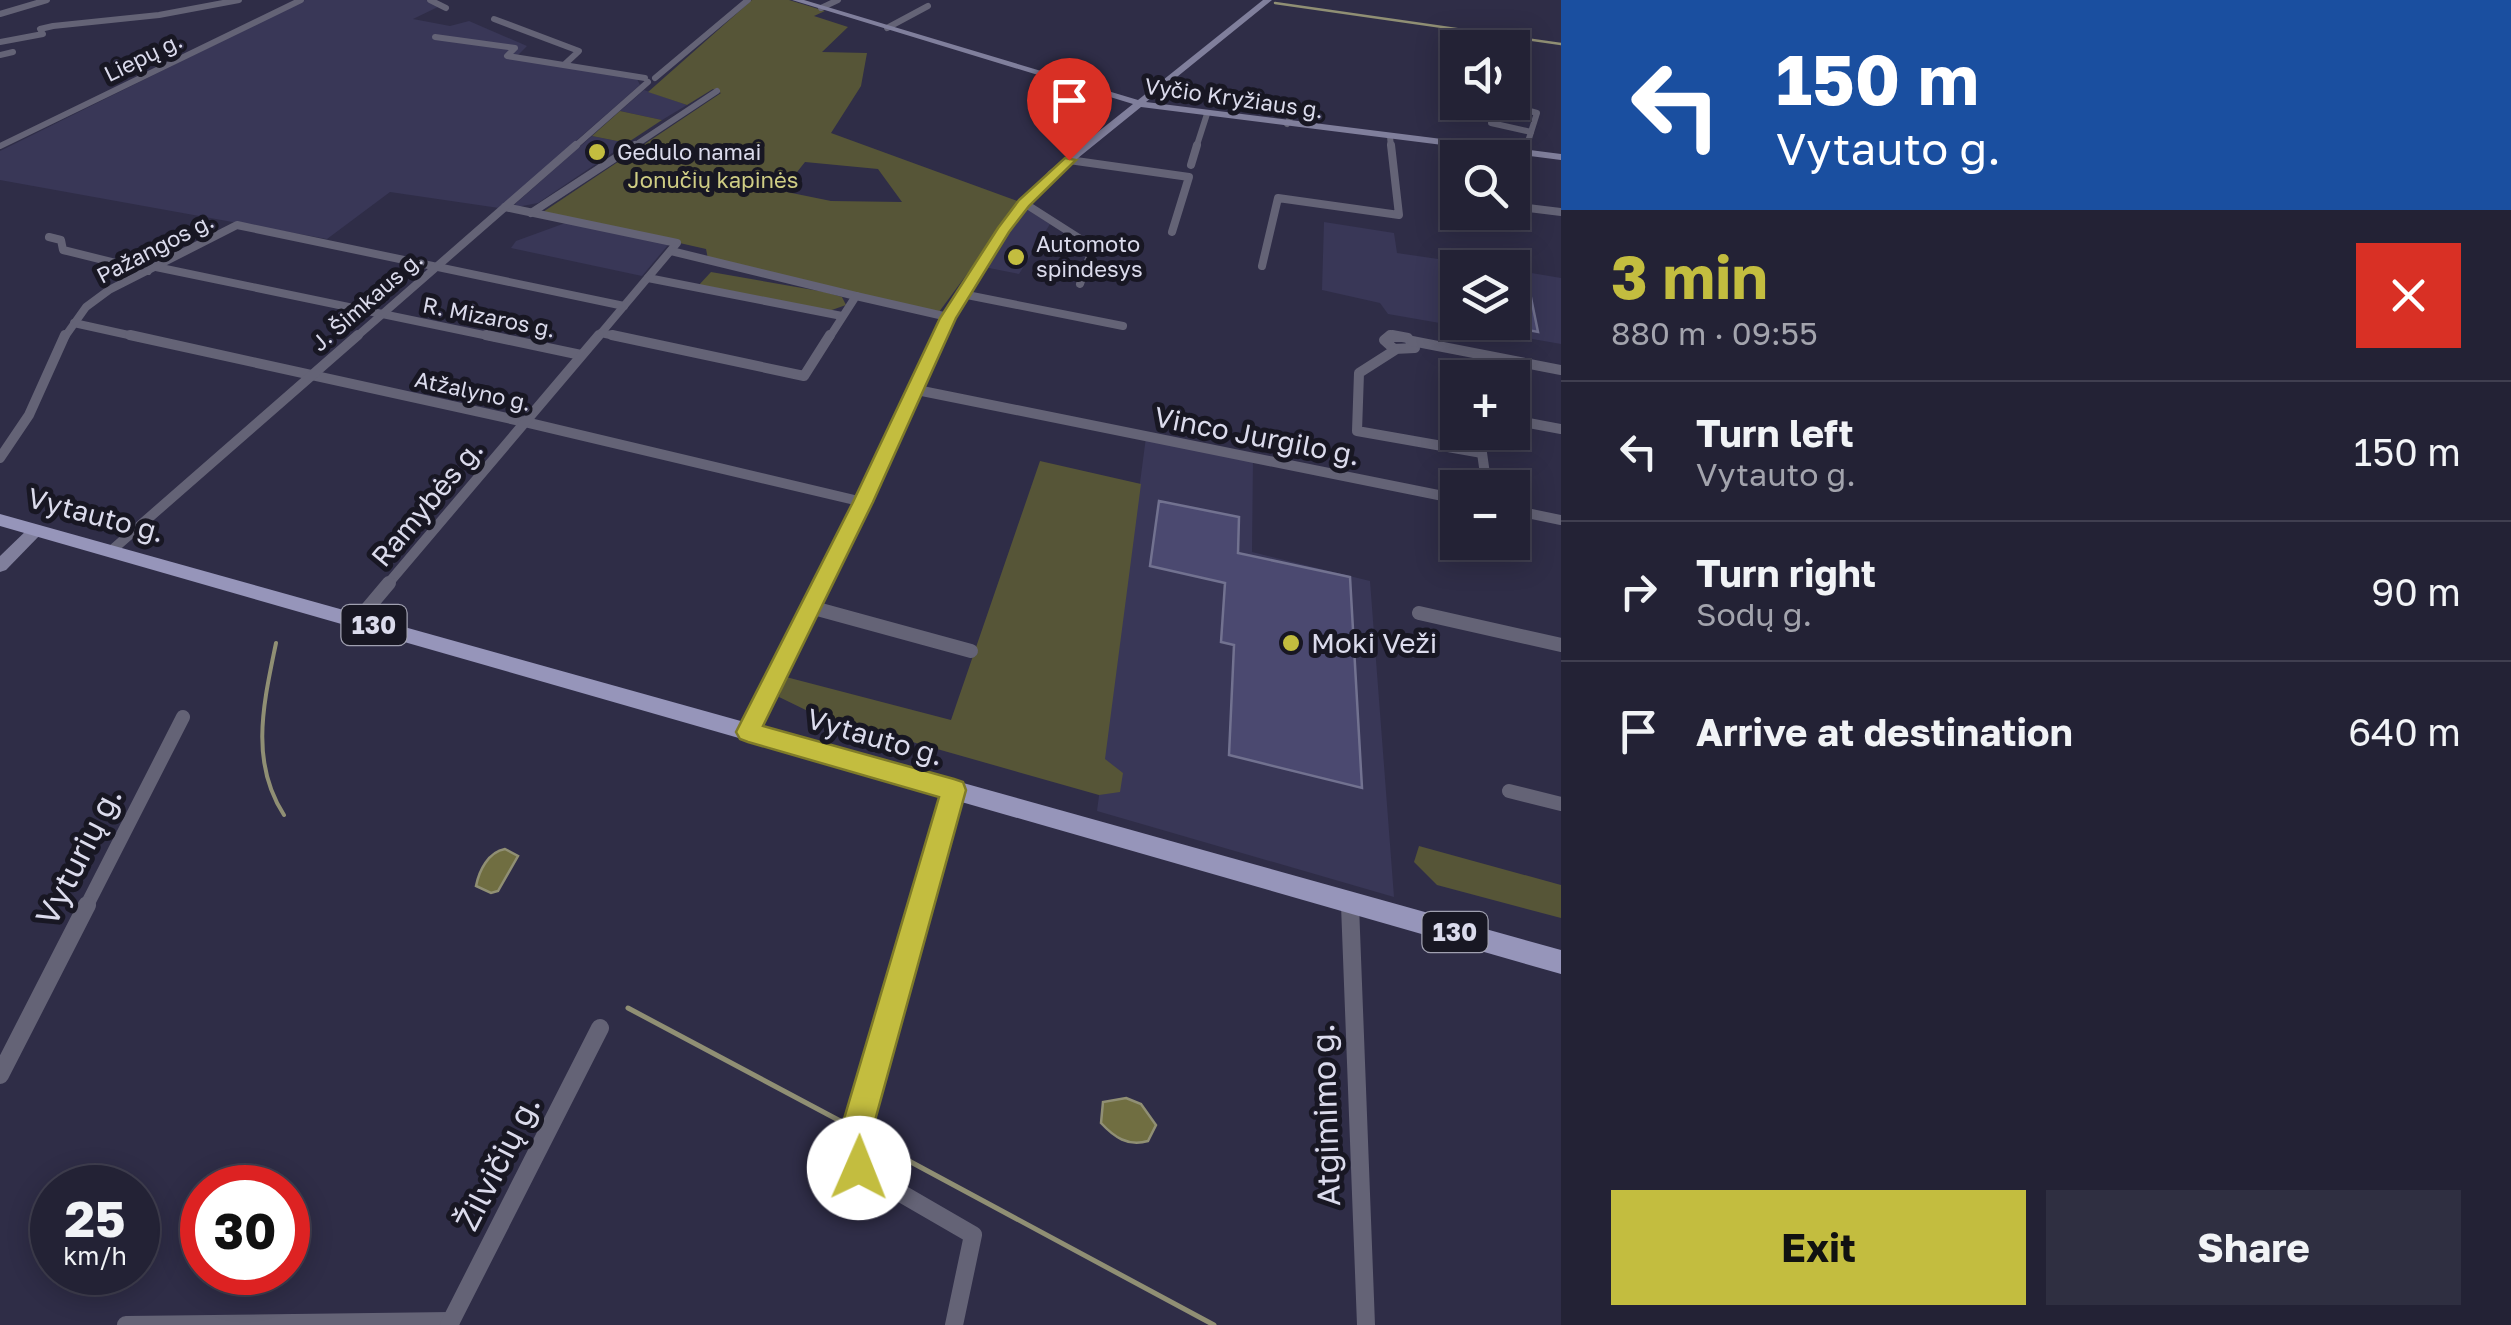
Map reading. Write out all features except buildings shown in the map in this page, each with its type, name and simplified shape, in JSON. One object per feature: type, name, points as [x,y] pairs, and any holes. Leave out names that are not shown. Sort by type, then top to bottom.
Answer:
[{"type":"main road","name":"Vyčio Kryžiaus g.","points":[[796,0],[1140,104],[1440,142]]},
{"type":"main road","points":[[748,732],[863,502],[948,318],[1024,203],[1069,160],[1268,0]]},
{"type":"main road","name":"Vyčio Kryžiaus g.","points":[[1530,154],[1561,157]]},
{"type":"main road","name":"Vytauto g.","points":[[0,520],[1561,962]]},
{"type":"main road","points":[[0,566],[36,530]]},
{"type":"street","points":[[0,14],[46,0]]},
{"type":"street","name":"Liepų g.","points":[[0,146],[301,0]]},
{"type":"street","points":[[430,0],[446,8]]},
{"type":"street","name":"J. Šimkaus g.","points":[[112,550],[649,80],[748,0]]},
{"type":"street","points":[[821,8],[838,0]]},
{"type":"street","points":[[0,42],[43,34],[40,29],[53,26],[240,2]]},
{"type":"street","points":[[887,28],[928,6]]},
{"type":"street","points":[[250,14],[258,22]]},
{"type":"street","points":[[494,19],[579,50],[565,64]]},
{"type":"street","points":[[435,37],[515,48],[507,56],[649,80]]},
{"type":"street","points":[[0,55],[13,52]]},
{"type":"street","points":[[531,212],[717,91]]},
{"type":"street","points":[[1287,124],[1297,106]]},
{"type":"street","points":[[1528,140],[1537,113],[1530,111]]},
{"type":"street","points":[[1191,165],[1207,114]]},
{"type":"street","points":[[1491,123],[1531,132]]},
{"type":"street","points":[[1262,266],[1278,198],[1399,214],[1390,136]]},
{"type":"street","points":[[1069,160],[1189,177],[1172,232]]},
{"type":"street","points":[[1024,203],[1093,247],[1080,284]]},
{"type":"street","points":[[505,207],[948,318]]},
{"type":"street","points":[[1530,208],[1561,212]]},
{"type":"street","name":"Pažangos g.","points":[[0,458],[29,415],[52,358],[96,298],[237,225],[436,267]]},
{"type":"street","name":"R. Mizaros g.","points":[[49,237],[61,240],[63,250],[581,355]]},
{"type":"street","name":"Ramybės g.","points":[[357,620],[674,247]]},
{"type":"street","points":[[436,267],[624,306]]},
{"type":"street","points":[[648,278],[842,316]]},
{"type":"street","points":[[962,294],[1123,326]]},
{"type":"street","points":[[601,333],[804,376],[856,296]]},
{"type":"street","name":"Atžalyno g.","points":[[74,323],[525,422],[863,502]]},
{"type":"street","points":[[1395,350],[1384,338],[1394,335],[1413,345],[1561,370]]},
{"type":"street","points":[[1413,345],[1395,350],[1359,373],[1357,431],[1482,453]]},
{"type":"street","name":"Vinco Jurgilo g.","points":[[917,390],[1440,495]]},
{"type":"street","points":[[1530,423],[1561,429]]},
{"type":"street","points":[[1482,450],[1484,470]]},
{"type":"street","points":[[1530,514],[1561,520]]},
{"type":"street","points":[[810,607],[971,652]]},
{"type":"street","points":[[1419,613],[1561,645]]},
{"type":"street","name":"Vyturių g.","points":[[0,1075],[182,717]]},
{"type":"street","points":[[954,790],[852,1146],[859,1168],[973,1235],[954,1325]]},
{"type":"street","points":[[1508,791],[1561,804]]},
{"type":"street","name":"Atgimimo g.","points":[[1350,902],[1366,1325]]},
{"type":"street","name":"Žilvičių g.","points":[[450,1323],[600,1028]]},
{"type":"street","points":[[126,1325],[450,1323]]},
{"type":"shaded area","points":[[305,0],[426,0],[440,6],[413,19],[450,26],[469,21],[527,46],[515,58],[637,79],[640,85],[499,208],[390,192],[327,239],[0,180],[0,151]]},
{"type":"shaded area","points":[[644,90],[687,105],[662,120],[620,111]]},
{"type":"shaded area","points":[[592,136],[627,143],[538,203],[517,207],[515,204]]},
{"type":"shaded area","points":[[1025,208],[1050,224],[1019,274],[984,267]]},
{"type":"shaded area","points":[[568,222],[668,245],[642,276],[511,248],[516,241]]},
{"type":"shaded area","points":[[1324,222],[1394,233],[1397,253],[1440,259],[1440,323],[1388,314],[1380,303],[1322,290]]},
{"type":"shaded area","points":[[1530,273],[1561,278],[1561,344],[1530,339]]},
{"type":"shaded area","points":[[1146,437],[1253,459],[1252,552],[1370,581],[1394,897],[1097,811]]},
{"type":"shaded area","points":[[505,849],[518,856],[498,891],[491,893],[476,886],[485,863]]},
{"type":"shaded area","points":[[1126,1098],[1141,1104],[1156,1125],[1148,1141],[1122,1140],[1101,1123],[1103,1102]]},
{"type":"green space","name":"Jonučių kapinės","points":[[752,0],[789,0],[825,11],[814,16],[848,27],[822,52],[867,53],[861,86],[831,133],[1020,202],[939,312],[708,259],[706,249],[543,212],[721,93],[713,89],[687,105],[648,92]],"holes":[[[805,162],[878,169],[902,202],[831,201],[782,191]]]},
{"type":"green space","points":[[620,111],[662,120],[627,143],[592,136]]},
{"type":"green space","points":[[711,272],[825,292],[842,297],[846,305],[829,311],[698,286]]},
{"type":"green space","points":[[1040,461],[1141,484],[1105,759],[1123,773],[1120,792],[1099,795],[814,714],[779,697],[786,677],[951,720]]},
{"type":"green space","points":[[1419,846],[1561,885],[1561,918],[1437,885],[1414,862]]},
{"type":"waterway","points":[[1275,3],[1561,44]]},
{"type":"waterway","points":[[276,643],[262,731],[266,774],[284,815]]},
{"type":"waterway","points":[[628,1008],[844,1123]]},
{"type":"waterway","points":[[883,1147],[1214,1325]]},
{"type":"place","name":"Gedulo namai","points":[[597,152]]},
{"type":"place","name":"Automoto spindesys","points":[[1016,257]]},
{"type":"place","name":"Moki Veži","points":[[1291,643]]},
{"type":"route","points":[[859,1168],[852,1146],[954,790],[748,732],[863,502],[948,318],[1024,203],[1069,160]]}]
